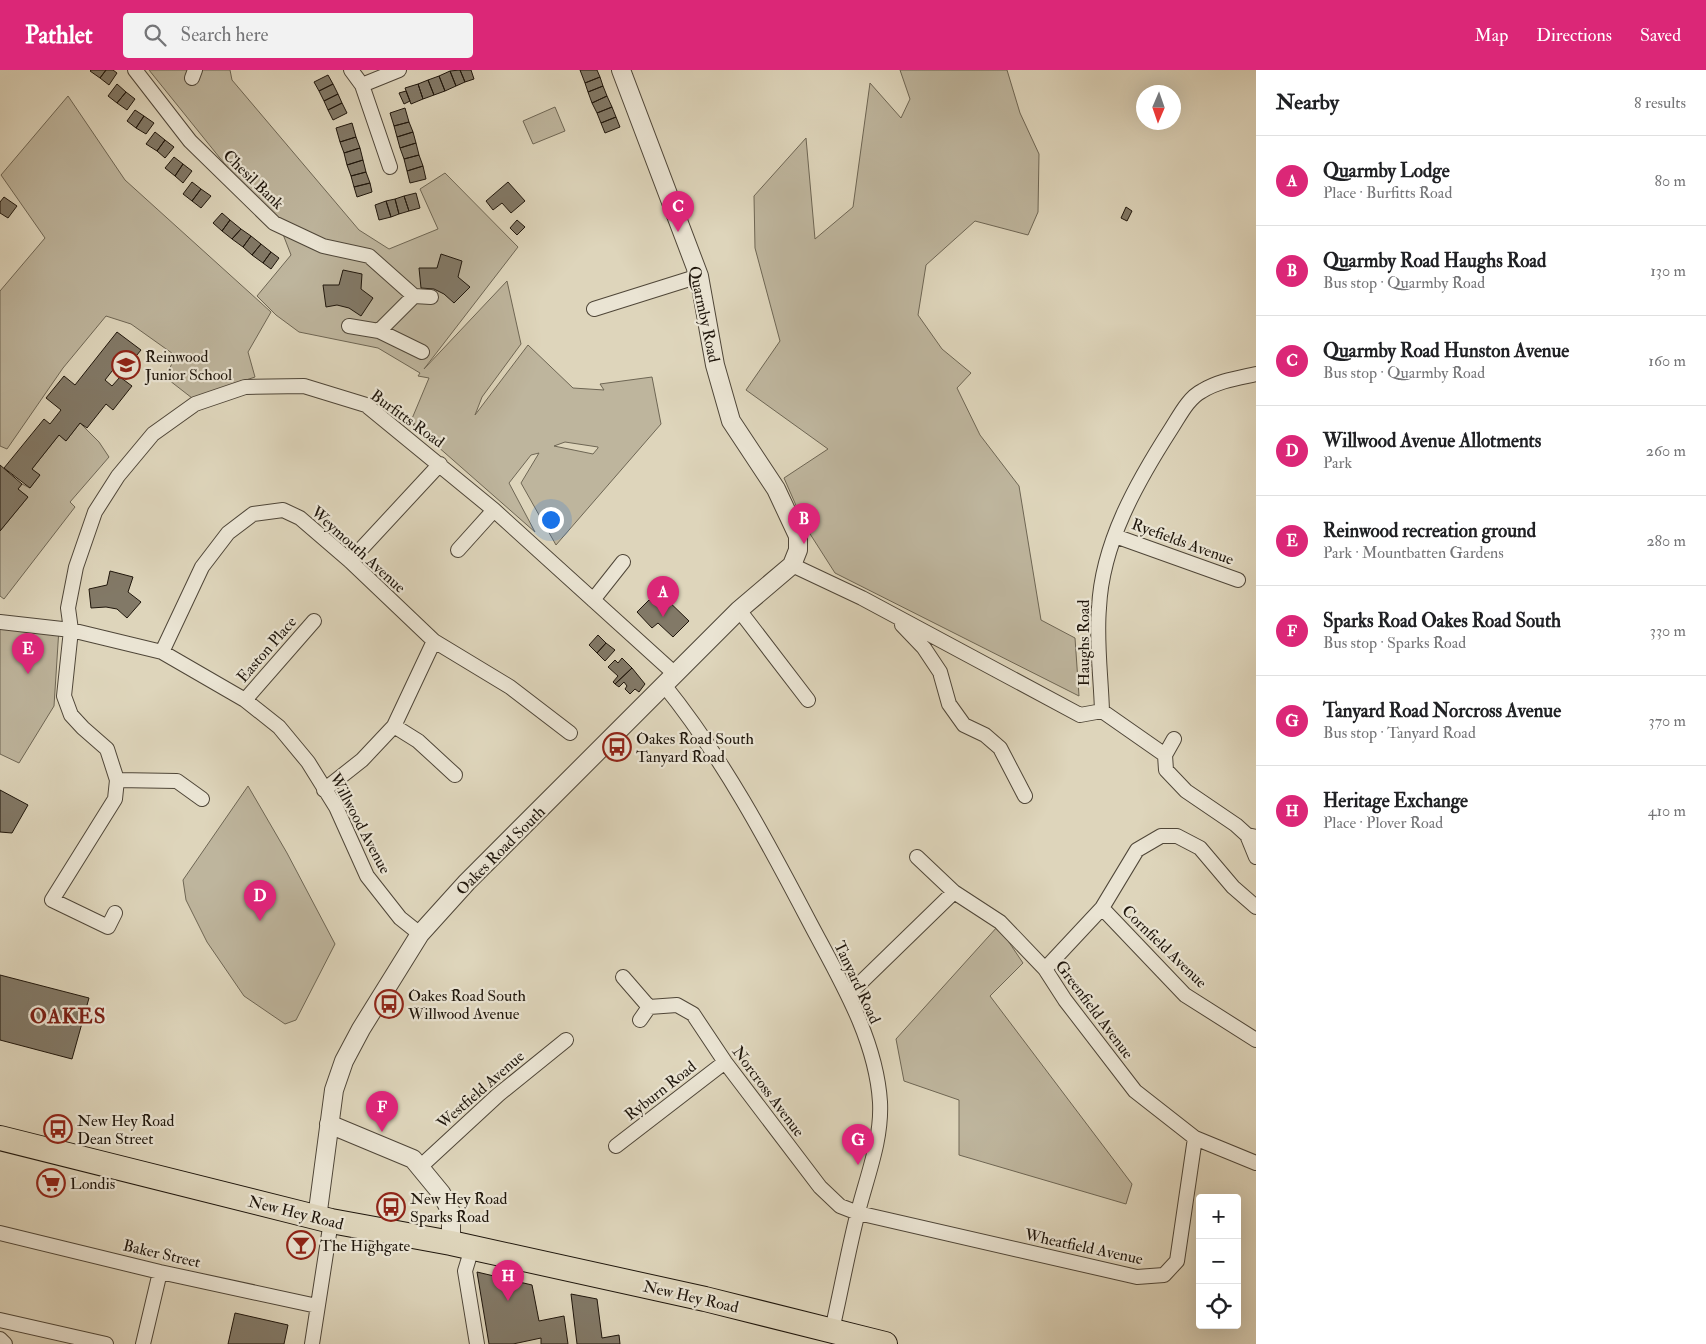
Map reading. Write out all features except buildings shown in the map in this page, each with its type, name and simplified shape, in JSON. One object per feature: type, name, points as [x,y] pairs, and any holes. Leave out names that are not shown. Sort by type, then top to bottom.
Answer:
[{"type":"highway","name":"New Hey Road","points":[[1,1143],[324,1220],[461,1246],[705,1299],[885,1344]]},
{"type":"street","name":"Chesil Bank","points":[[135,70],[190,141],[274,223],[323,246],[369,256],[414,296]]},
{"type":"street","points":[[352,70],[362,85],[390,167]]},
{"type":"street","points":[[362,85],[399,70]]},
{"type":"street","name":"Quarmby Road","points":[[621,70],[700,276],[715,365],[731,421],[776,489],[798,536],[795,558]]},
{"type":"street","points":[[594,309],[700,276]]},
{"type":"street","points":[[379,331],[414,296],[431,296]]},
{"type":"street","points":[[349,326],[379,331],[422,352]]},
{"type":"street","name":"Haughs Road","points":[[795,558],[862,598],[1080,715],[1102,710],[1098,608],[1103,572],[1115,536],[1146,468],[1183,410],[1200,391],[1228,380],[1256,374]]},
{"type":"street","name":"Burfitts Road","points":[[117,780],[106,748],[82,728],[71,715],[64,696],[71,630],[68,608],[76,567],[95,512],[118,476],[153,434],[195,404],[246,387],[304,386],[366,405],[494,510],[594,600],[670,680]]},
{"type":"street","points":[[350,561],[440,464]]},
{"type":"street","name":"Weymouth Avenue","points":[[162,652],[202,568],[228,533],[253,514],[283,510],[300,518],[350,561],[434,641],[510,687],[570,733]]},
{"type":"street","points":[[458,550],[494,510]]},
{"type":"street","name":"Ryefields Avenue","points":[[1115,536],[1238,580]]},
{"type":"street","name":"Oakes Road South","points":[[324,1220],[322,1181],[334,1090],[344,1061],[360,1029],[420,934],[467,882],[739,610],[795,558]]},
{"type":"street","points":[[594,600],[623,562]]},
{"type":"street","name":"Haughs Road","points":[[862,598],[906,628],[924,648],[940,672],[949,704],[964,725],[985,735],[1000,748],[1025,796]]},
{"type":"street","points":[[739,610],[808,700]]},
{"type":"street","name":"Easton Place","points":[[245,700],[314,621]]},
{"type":"street","name":"Willwood Avenue","points":[[0,622],[71,630],[162,652],[245,700],[279,727],[308,762],[336,807],[367,876],[400,918],[420,934]]},
{"type":"street","points":[[324,790],[362,760],[394,726],[434,641]]},
{"type":"street","name":"Tanyard Road","points":[[670,680],[686,713],[756,820],[848,995],[870,1052],[880,1102],[877,1144],[858,1213],[832,1330]]},
{"type":"street","points":[[1102,710],[1165,755]]},
{"type":"street","points":[[394,726],[418,741],[455,775]]},
{"type":"street","points":[[1174,739],[1165,755],[1166,770],[1170,777],[1211,810],[1251,836],[1256,857]]},
{"type":"street","points":[[115,913],[108,927],[52,900],[115,799],[117,780],[177,781],[202,799]]},
{"type":"street","points":[[1045,969],[1102,908],[1137,850],[1161,836],[1177,836],[1200,848],[1233,887],[1256,907]]},
{"type":"street","name":"Greenfield Avenue","points":[[917,857],[954,892],[1000,922],[1045,969],[1065,1000],[1135,1091],[1195,1138],[1256,1163]]},
{"type":"street","points":[[848,995],[954,892]]},
{"type":"street","name":"Cornfield Avenue","points":[[1102,908],[1185,995],[1256,1040]]},
{"type":"street","points":[[622,977],[649,1007],[640,1020]]},
{"type":"street","name":"Norcross Avenue","points":[[649,1007],[677,1005],[694,1014],[725,1062],[820,1187],[840,1206],[858,1213]]},
{"type":"street","name":"Westfield Avenue","points":[[420,1167],[478,1113],[566,1040]]},
{"type":"street","name":"Ryburn Road","points":[[616,1146],[725,1062]]},
{"type":"street","points":[[329,1124],[413,1159],[441,1193],[451,1212],[461,1246],[477,1344]]},
{"type":"street","name":"Wheatfield Avenue","points":[[858,1213],[1137,1277],[1164,1275],[1177,1261],[1195,1138]]},
{"type":"street","points":[[312,1344],[324,1220]]},
{"type":"street","name":"Baker Street","points":[[0,1233],[160,1272],[317,1306]]},
{"type":"street","points":[[143,1344],[160,1272]]},
{"type":"street","points":[[0,1320],[106,1344]]},
{"type":"street","points":[[0,1339],[6,1344]]},
{"type":"shaded area","points":[[149,70],[230,70],[232,80],[359,230],[389,249],[438,229],[420,189],[445,173],[518,247],[424,369],[507,281],[521,344],[482,397],[475,415],[528,345],[573,388],[604,390],[600,384],[652,377],[661,424],[556,545],[521,483],[539,453],[531,455],[509,483],[535,532],[412,424],[418,426],[411,421],[429,378],[418,376],[420,373],[378,348],[299,332],[276,315],[257,296],[291,255],[276,216],[236,178]],"holes":[[[565,442],[598,447],[593,454],[554,446]]]},
{"type":"shaded area","points":[[900,70],[1007,70],[1020,113],[1039,154],[1038,212],[1028,235],[975,221],[926,265],[918,315],[942,349],[971,373],[957,388],[980,435],[1019,486],[1041,620],[1075,638],[1079,696],[835,573],[805,526],[784,478],[828,449],[746,390],[780,341],[755,248],[754,196],[806,138],[815,239],[853,207],[870,83],[901,118],[910,99]]},
{"type":"shaded area","name":"Reinwood Junior School","points":[[68,96],[125,180],[271,312],[248,352],[255,377],[192,398],[165,377],[176,356],[131,324],[106,316],[63,368],[7,449],[0,446],[0,291],[45,238],[1,175]]},
{"type":"shaded area","points":[[555,107],[565,131],[533,144],[523,121]]},
{"type":"shaded area","points":[[80,423],[99,442],[109,457],[70,502],[75,507],[4,599],[0,596],[0,531],[28,497],[18,489],[22,484],[30,488],[39,476],[32,469],[59,435],[66,441]]},
{"type":"shaded area","points":[[0,622],[59,628],[54,706],[19,763],[0,754]]},
{"type":"shaded area","points":[[248,786],[287,853],[335,944],[296,1020],[285,1024],[244,996],[207,942],[186,900],[183,880]]},
{"type":"shaded area","points":[[998,926],[1023,963],[990,996],[1132,1184],[1126,1204],[959,1155],[959,1100],[904,1081],[896,1039]]},
{"type":"place","name":"Quarmby Road Hunston Avenue","points":[[678,232]]},
{"type":"place","name":"Reinwood Junior School","points":[[126,365]]},
{"type":"place","name":"Quarmby Road Haughs Road","points":[[804,544]]},
{"type":"place","name":"Quarmby Lodge","points":[[663,617]]},
{"type":"place","name":"Reinwood recreation ground","points":[[28,674]]},
{"type":"place","name":"Oakes Road South Tanyard Road","points":[[617,747]]},
{"type":"place","name":"Willwood Avenue Allotments","points":[[260,921]]},
{"type":"place","name":"Oakes Road South Willwood Avenue","points":[[389,1004]]},
{"type":"place","name":"New Hey Road Dean Street","points":[[58,1129]]},
{"type":"place","name":"Sparks Road Oakes Road South","points":[[382,1132]]},
{"type":"place","name":"Tanyard Road Norcross Avenue","points":[[858,1165]]},
{"type":"place","name":"Londis","points":[[51,1183]]},
{"type":"place","name":"New Hey Road Sparks Road","points":[[391,1207]]},
{"type":"place","name":"The Highgate","points":[[301,1245]]},
{"type":"place","name":"Heritage Exchange","points":[[508,1301]]},
{"type":"district","name":"OAKES","points":[[68,1016]]}]
